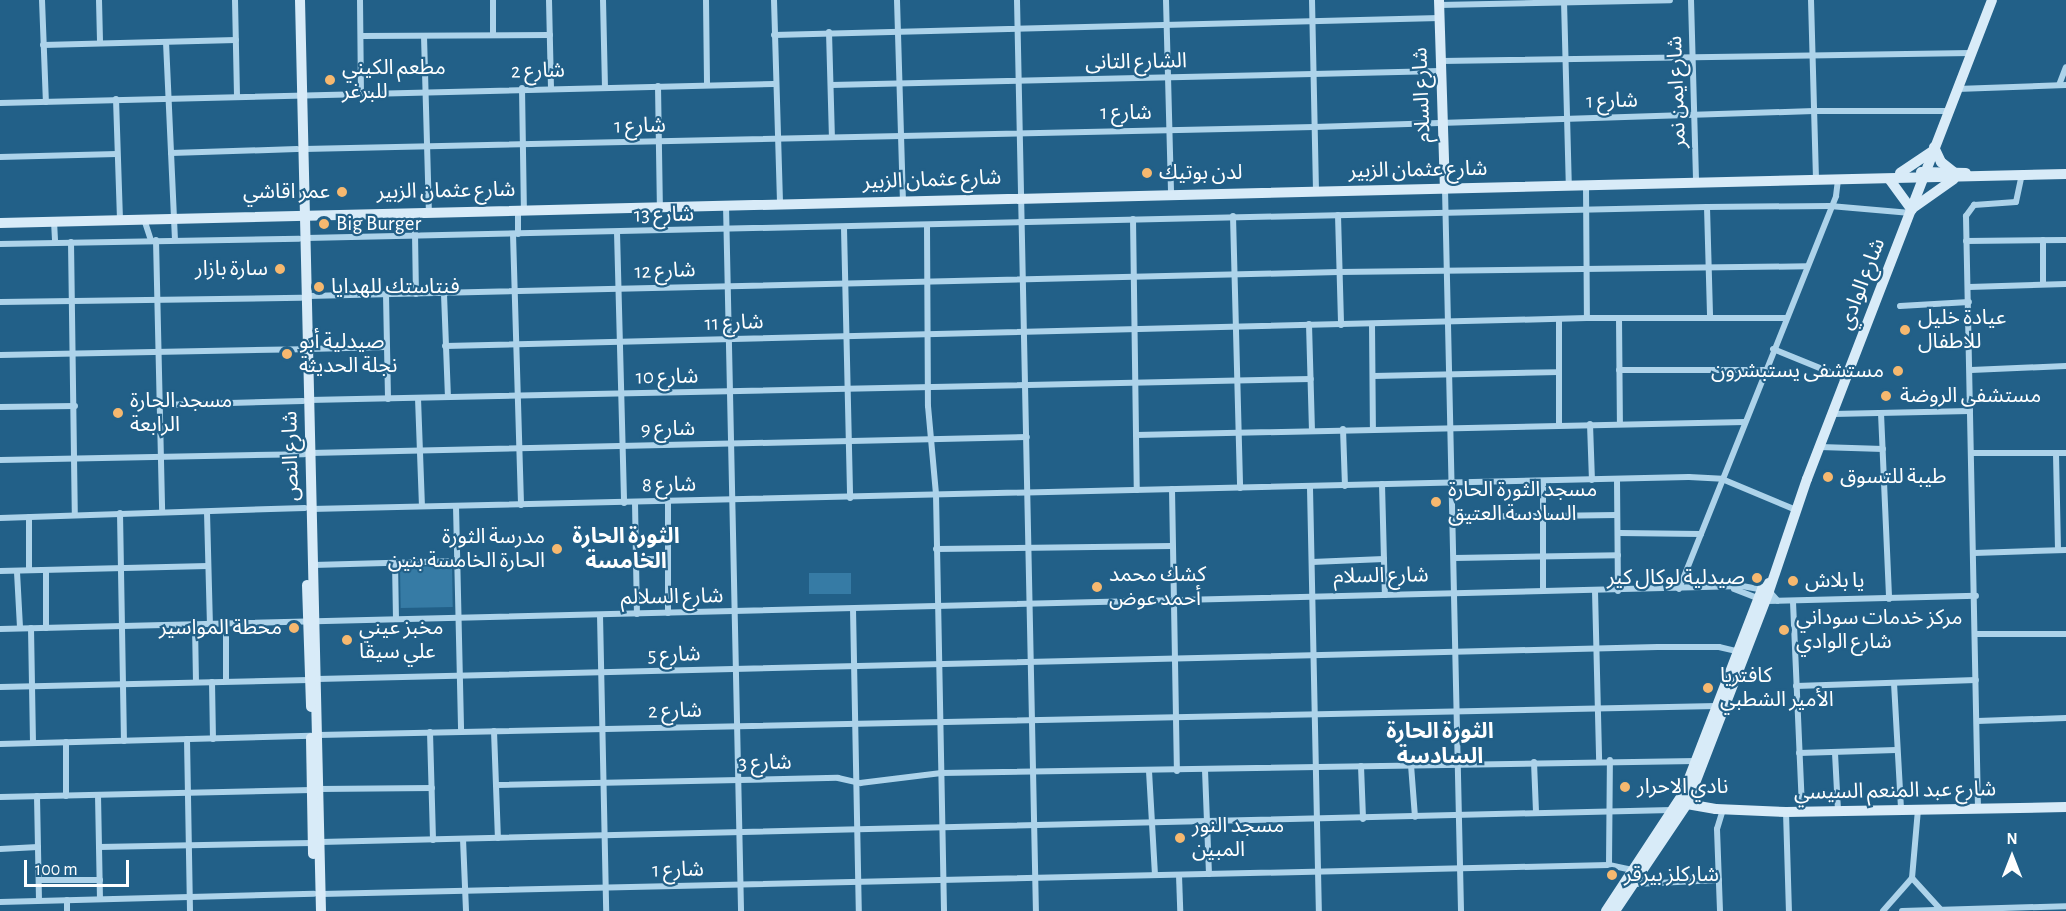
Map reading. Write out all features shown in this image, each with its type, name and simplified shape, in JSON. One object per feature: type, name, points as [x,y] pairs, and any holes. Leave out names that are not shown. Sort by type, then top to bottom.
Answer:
[{"type":"main road","name":"شارع النص","points":[[294,0],[300,96]]},
{"type":"main road","name":"شارع النص","points":[[300,0],[308,509],[318,894],[321,911]]},
{"type":"main road","name":"شارع الوادي","points":[[1615,911],[1689,800],[1796,510],[1992,0]]},
{"type":"main road","name":"شارع السلام","points":[[1439,2],[1445,189]]},
{"type":"main road","points":[[1900,173],[1934,149],[1941,162],[1954,176]]},
{"type":"main road","name":"شارع عثمان الزبير","points":[[0,223],[401,211],[1696,184],[1865,178],[1900,173],[1925,176]]},
{"type":"main road","points":[[1925,176],[2066,174]]},
{"type":"main road","name":"شارع عثمان الزبير","points":[[1865,178],[1890,180],[1925,176]]},
{"type":"main road","points":[[1890,180],[1912,211],[1954,176]]},
{"type":"main road","name":"شارع النص","points":[[308,509],[313,565],[311,622]]},
{"type":"main road","name":"شارع الوادي","points":[[1606,911],[1674,810],[1696,761],[1737,651],[1765,593]]},
{"type":"main road","name":"شارع عبد المنعم السيسي","points":[[1689,800],[1724,808],[1786,812],[2066,807]]},
{"type":"main road","name":"شارع النص","points":[[315,911],[318,894]]},
{"type":"street","points":[[42,0],[46,102]]},
{"type":"street","points":[[99,0],[100,42]]},
{"type":"street","points":[[235,0],[237,96]]},
{"type":"street","points":[[360,0],[362,92]]},
{"type":"street","points":[[493,0],[494,34]]},
{"type":"street","points":[[549,0],[551,88]]},
{"type":"street","points":[[603,0],[605,87]]},
{"type":"street","points":[[706,0],[707,84]]},
{"type":"street","points":[[774,0],[774,84],[780,203]]},
{"type":"street","points":[[897,0],[899,136],[903,201]]},
{"type":"street","points":[[1017,0],[1036,911]]},
{"type":"street","points":[[1166,0],[1171,195]]},
{"type":"street","points":[[1312,0],[1316,192]]},
{"type":"street","points":[[1439,2],[1670,0]]},
{"type":"street","name":"شارع ايمن نمر","points":[[1691,0],[1696,184]]},
{"type":"street","points":[[1811,0],[1816,180]]},
{"type":"street","points":[[1564,2],[1569,186]]},
{"type":"street","points":[[774,35],[1440,18]]},
{"type":"street","points":[[829,32],[832,137]]},
{"type":"street","points":[[362,36],[550,35]]},
{"type":"street","points":[[424,36],[429,211]]},
{"type":"street","points":[[43,45],[236,40]]},
{"type":"street","points":[[166,42],[175,240]]},
{"type":"street","name":"الشارع التانى","points":[[831,85],[1168,79],[1313,74],[1565,60],[1971,53]]},
{"type":"street","points":[[1957,89],[2063,85],[2066,67]]},
{"type":"street","name":"شارع 2","points":[[0,103],[522,88],[774,84]]},
{"type":"street","points":[[658,86],[660,207]]},
{"type":"street","points":[[521,505],[515,291],[516,234],[521,209],[522,88]]},
{"type":"street","points":[[116,99],[120,219]]},
{"type":"street","name":"شارع 1","points":[[171,153],[1314,127],[1814,111],[1948,111]]},
{"type":"street","points":[[0,157],[117,154]]},
{"type":"street","points":[[1978,809],[1973,453],[1966,241],[1970,207],[2016,202],[2022,174]]},
{"type":"street","points":[[1679,589],[1807,266],[1838,179]]},
{"type":"street","points":[[1586,186],[1587,318]]},
{"type":"street","points":[[1445,189],[1462,869],[1461,911]]},
{"type":"street","points":[[726,205],[728,391],[733,500],[741,911]]},
{"type":"street","name":"شارع 13","points":[[0,244],[302,238],[402,233],[516,234],[844,228],[1233,216],[1446,214],[1586,209],[1830,206],[1912,211]]},
{"type":"street","points":[[1707,207],[1710,317]]},
{"type":"street","points":[[401,211],[402,233]]},
{"type":"street","points":[[1338,215],[1341,325]]},
{"type":"street","points":[[1233,216],[1240,488]]},
{"type":"street","points":[[144,219],[153,240],[157,299],[162,512]]},
{"type":"street","points":[[1132,219],[1137,490]]},
{"type":"street","points":[[54,221],[55,242]]},
{"type":"street","points":[[927,225],[931,386],[928,406],[936,494],[944,911]]},
{"type":"street","points":[[844,228],[850,498]]},
{"type":"street","points":[[617,232],[624,503]]},
{"type":"street","points":[[415,233],[416,294]]},
{"type":"street","points":[[2043,240],[2043,284]]},
{"type":"street","points":[[1966,241],[2066,240]]},
{"type":"street","points":[[71,242],[75,515]]},
{"type":"street","name":"شارع 12","points":[[0,302],[444,294],[1708,264],[1807,266]]},
{"type":"street","points":[[1969,287],[2066,284]]},
{"type":"street","points":[[386,294],[388,399]]},
{"type":"street","points":[[444,294],[448,397]]},
{"type":"street","points":[[1900,306],[1969,302]]},
{"type":"street","name":"شارع 11","points":[[446,346],[1587,318],[1785,318]]},
{"type":"street","points":[[1619,318],[1620,423]]},
{"type":"street","points":[[1558,320],[1559,425]]},
{"type":"street","points":[[1309,324],[1312,430]]},
{"type":"street","points":[[1372,324],[1373,429]]},
{"type":"street","points":[[0,355],[386,347]]},
{"type":"street","points":[[1773,349],[1847,379]]},
{"type":"street","points":[[1971,370],[2066,366]]},
{"type":"street","points":[[1619,370],[1765,370]]},
{"type":"street","points":[[1373,376],[1558,372]]},
{"type":"street","name":"شارع 10","points":[[159,405],[931,386],[1311,380]]},
{"type":"street","points":[[418,398],[422,506]]},
{"type":"street","points":[[0,407],[75,406]]},
{"type":"street","points":[[1833,414],[1970,411]]},
{"type":"street","points":[[1881,413],[1889,599]]},
{"type":"street","points":[[1136,435],[1745,422]]},
{"type":"street","points":[[1590,424],[1592,480]]},
{"type":"street","points":[[1343,429],[1345,486]]},
{"type":"street","name":"شارع 9","points":[[0,460],[624,446],[730,446],[1027,436]]},
{"type":"street","points":[[1820,447],[1883,449]]},
{"type":"street","points":[[1973,453],[2066,453]]},
{"type":"street","points":[[2056,454],[2058,550]]},
{"type":"street","points":[[1722,479],[1796,510]]},
{"type":"street","name":"شارع 8","points":[[0,518],[120,513],[850,498],[936,494],[1722,479]]},
{"type":"street","points":[[1617,480],[1618,591]]},
{"type":"street","points":[[1543,483],[1540,556],[1543,591]]},
{"type":"street","points":[[1383,484],[1385,595]]},
{"type":"street","points":[[1310,488],[1319,911]]},
{"type":"street","points":[[1172,489],[1177,771]]},
{"type":"street","points":[[635,502],[637,614]]},
{"type":"street","points":[[668,502],[668,613]]},
{"type":"street","points":[[456,506],[461,731]]},
{"type":"street","points":[[207,512],[210,625]]},
{"type":"street","points":[[120,513],[120,627],[124,741]]},
{"type":"street","points":[[1453,517],[1617,515]]},
{"type":"street","points":[[29,517],[30,570]]},
{"type":"street","points":[[1619,533],[1701,534]]},
{"type":"street","points":[[936,549],[1172,546]]},
{"type":"street","points":[[1974,553],[2066,550]]},
{"type":"street","points":[[1454,558],[1618,555]]},
{"type":"street","points":[[637,559],[668,559]]},
{"type":"street","points":[[1312,562],[1384,559]]},
{"type":"street","points":[[313,565],[459,561]]},
{"type":"street","points":[[396,562],[396,619]]},
{"type":"street","points":[[0,571],[208,566]]},
{"type":"street","points":[[46,570],[46,628]]},
{"type":"street","points":[[17,572],[20,628]]},
{"type":"street","name":"شارع السلام","points":[[1030,606],[1543,591],[1733,588],[1765,593]]},
{"type":"street","name":"شارع السلام","points":[[1733,588],[1765,593]]},
{"type":"street","points":[[1595,591],[1595,706],[1599,760]]},
{"type":"street","points":[[1765,593],[1778,601],[1793,602],[1976,596]]},
{"type":"street","points":[[1793,602],[1802,811]]},
{"type":"street","name":"شارع السلالم","points":[[0,629],[1030,606]]},
{"type":"street","points":[[853,609],[852,666],[856,725],[859,911]]},
{"type":"street","points":[[600,615],[606,911]]},
{"type":"street","points":[[226,624],[226,681]]},
{"type":"street","points":[[195,625],[196,682]]},
{"type":"street","points":[[31,628],[33,743]]},
{"type":"street","points":[[1976,634],[2066,634]]},
{"type":"street","name":"شارع 5","points":[[0,687],[938,664],[1032,665],[1704,647],[1737,651]]},
{"type":"street","points":[[1796,686],[1976,680]]},
{"type":"street","points":[[212,682],[213,739]]},
{"type":"street","points":[[1894,683],[1901,810]]},
{"type":"street","name":"شارع 2","points":[[0,744],[461,731],[856,725],[1176,714],[1595,706],[1717,706]]},
{"type":"street","points":[[1977,721],[2066,718]]},
{"type":"street","points":[[495,731],[498,838]]},
{"type":"street","points":[[430,732],[434,840]]},
{"type":"street","points":[[187,740],[190,911]]},
{"type":"street","points":[[66,742],[66,796]]},
{"type":"street","points":[[1799,753],[1896,750]]},
{"type":"street","points":[[1835,753],[1838,810]]},
{"type":"street","name":"شارع 3","points":[[496,785],[740,780],[856,780],[860,783],[941,773],[1177,771],[1599,760],[1696,761]]},
{"type":"street","points":[[1609,865],[1610,760]]},
{"type":"street","points":[[1534,762],[1536,812]]},
{"type":"street","points":[[1411,765],[1415,817]]},
{"type":"street","points":[[1361,766],[1363,819]]},
{"type":"street","points":[[1205,770],[1209,874]]},
{"type":"street","points":[[1149,771],[1155,875]]},
{"type":"street","points":[[0,797],[432,788]]},
{"type":"street","points":[[98,795],[100,899]]},
{"type":"street","points":[[37,796],[39,900]]},
{"type":"street","points":[[1720,911],[1717,829],[1724,808]]},
{"type":"street","points":[[1883,911],[1912,878],[1918,809]]},
{"type":"street","points":[[99,847],[740,834],[858,829],[1674,810]]},
{"type":"street","points":[[1786,812],[1789,911]]},
{"type":"street","points":[[463,839],[466,911]]},
{"type":"street","points":[[0,849],[38,848]]},
{"type":"street","name":"شارع 1","points":[[0,902],[1609,865],[1635,870]]},
{"type":"street","points":[[1179,875],[1180,911]]},
{"type":"street","points":[[1912,878],[1942,910]]},
{"type":"street","points":[[39,880],[100,880]]},
{"type":"street","points":[[1635,884],[1719,880]]},
{"type":"street","points":[[67,900],[67,911]]},
{"type":"street","points":[[1902,911],[2066,906]]},
{"type":"shaded area","points":[[452,566],[453,607],[401,608],[400,567]]},
{"type":"shaded area","points":[[809,573],[851,573],[851,594],[809,594]]},
{"type":"place","name":"مطعم الكيني للبرغر","points":[[330,80]]},
{"type":"place","name":"لدن بوتيك","points":[[1147,173]]},
{"type":"place","name":"عمر اقاشي","points":[[342,192]]},
{"type":"place","name":"Big Burger","points":[[324,224]]},
{"type":"place","name":"سارة بازار","points":[[280,269]]},
{"type":"place","name":"فنتاستك للهدايا","points":[[319,287]]},
{"type":"place","name":"عيادة خليل للاطفال","points":[[1905,330]]},
{"type":"place","name":"صيدلية أبو نجلة الحديثة","points":[[287,354]]},
{"type":"place","name":"مستشفى يستبشرون","points":[[1898,371]]},
{"type":"place","name":"مستشفى الروضة","points":[[1886,396]]},
{"type":"place","name":"مسجد الحارة الرابعة","points":[[118,413]]},
{"type":"place","name":"طيبة للتسوق","points":[[1828,477]]},
{"type":"place","name":"مسجد الثورة الحارة السادسة العتيق","points":[[1436,502]]},
{"type":"place","name":"مدرسة الثورة الحارة الخامسة بنين","points":[[557,549]]},
{"type":"place","name":"صيدلية لوكال كير","points":[[1757,578]]},
{"type":"place","name":"يا بلاش","points":[[1793,581]]},
{"type":"place","name":"كشك محمد أحمد عوض","points":[[1097,587]]},
{"type":"place","name":"محطة المواسير","points":[[294,628]]},
{"type":"place","name":"مركز خدمات سوداني شارع الوادي","points":[[1784,630]]},
{"type":"place","name":"مخبز عيني علي سيقا","points":[[347,640]]},
{"type":"place","name":"كافتريا الأمير الشطبي","points":[[1708,688]]},
{"type":"place","name":"نادي الاحرار","points":[[1625,787]]},
{"type":"place","name":"مسجد النور المبين","points":[[1180,838]]},
{"type":"place","name":"شاركلز بيرقر","points":[[1612,875]]},
{"type":"district","name":"الثورة الحارة الخامسة","points":[[626,548]]},
{"type":"district","name":"الثورة الحارة السادسة","points":[[1440,744]]}]
